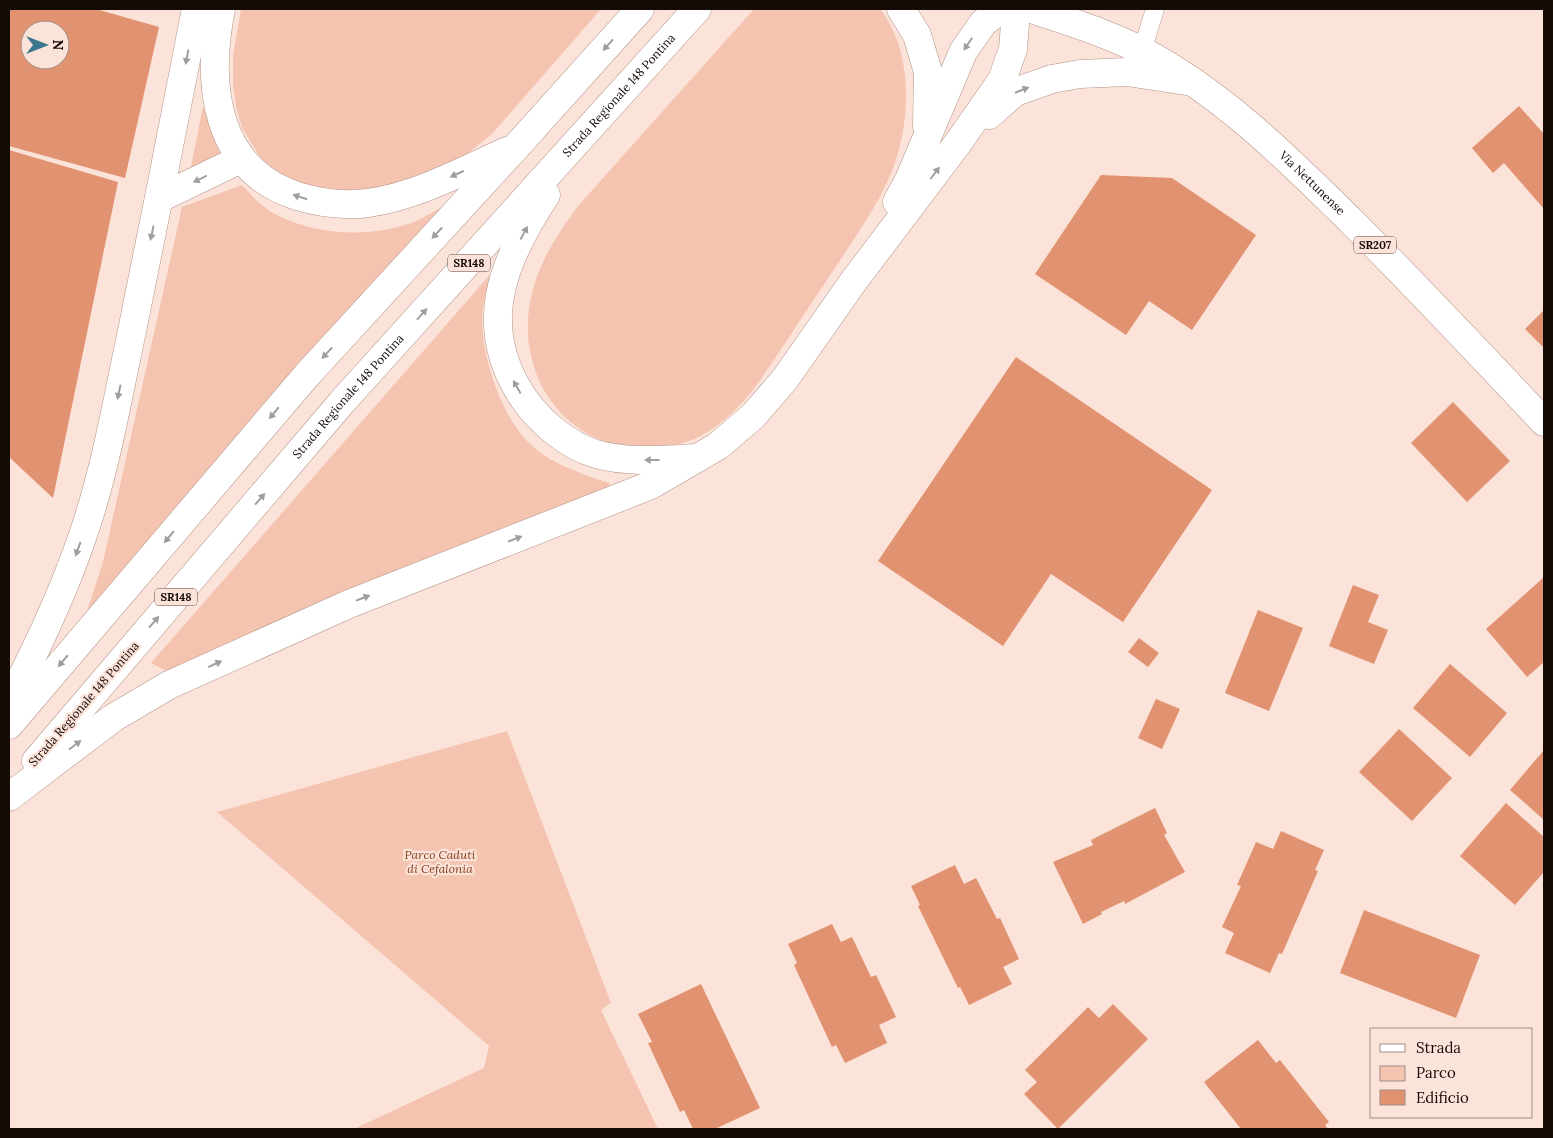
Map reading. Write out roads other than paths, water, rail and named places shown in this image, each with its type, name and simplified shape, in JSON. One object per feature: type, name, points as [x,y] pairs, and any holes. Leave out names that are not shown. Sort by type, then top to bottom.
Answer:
[{"type":"main road","points":[[9,702],[51,618],[75,559],[103,468],[160,198],[196,9]]},
{"type":"main road","points":[[220,9],[214,59],[215,90],[225,129],[241,159],[261,180],[285,192],[309,200],[351,204],[385,200],[423,188],[518,146]]},
{"type":"main road","points":[[9,725],[306,376],[518,146],[640,9]]},
{"type":"main road","name":"Strada Regionale 148 Pontina","points":[[9,792],[342,402],[697,9]]},
{"type":"main road","points":[[853,282],[908,177],[927,127],[928,72],[916,35],[901,9]]},
{"type":"main road","points":[[853,282],[910,180],[963,52],[984,22],[1001,9]]},
{"type":"main road","points":[[9,797],[113,718],[176,682],[349,604],[651,485],[701,458],[735,432],[769,399],[853,282],[958,143],[1002,80],[1008,66],[1014,38],[1012,9]]},
{"type":"main road","name":"Via Nettunense","points":[[1032,9],[1142,51],[1193,82],[1283,154],[1421,291],[1544,422]]},
{"type":"main road","points":[[958,143],[1015,92],[1052,79],[1080,74],[1127,72],[1193,82]]},
{"type":"main road","points":[[596,123],[537,210],[511,258],[502,281],[496,316],[501,352],[513,379],[529,405],[547,425],[585,450],[626,460],[701,458]]},
{"type":"main road","points":[[160,198],[241,159]]},
{"type":"lane","points":[[1142,51],[1155,9]]},
{"type":"park label","name":"Parco Caduti di Cefalonia","points":[[440,862]]}]
